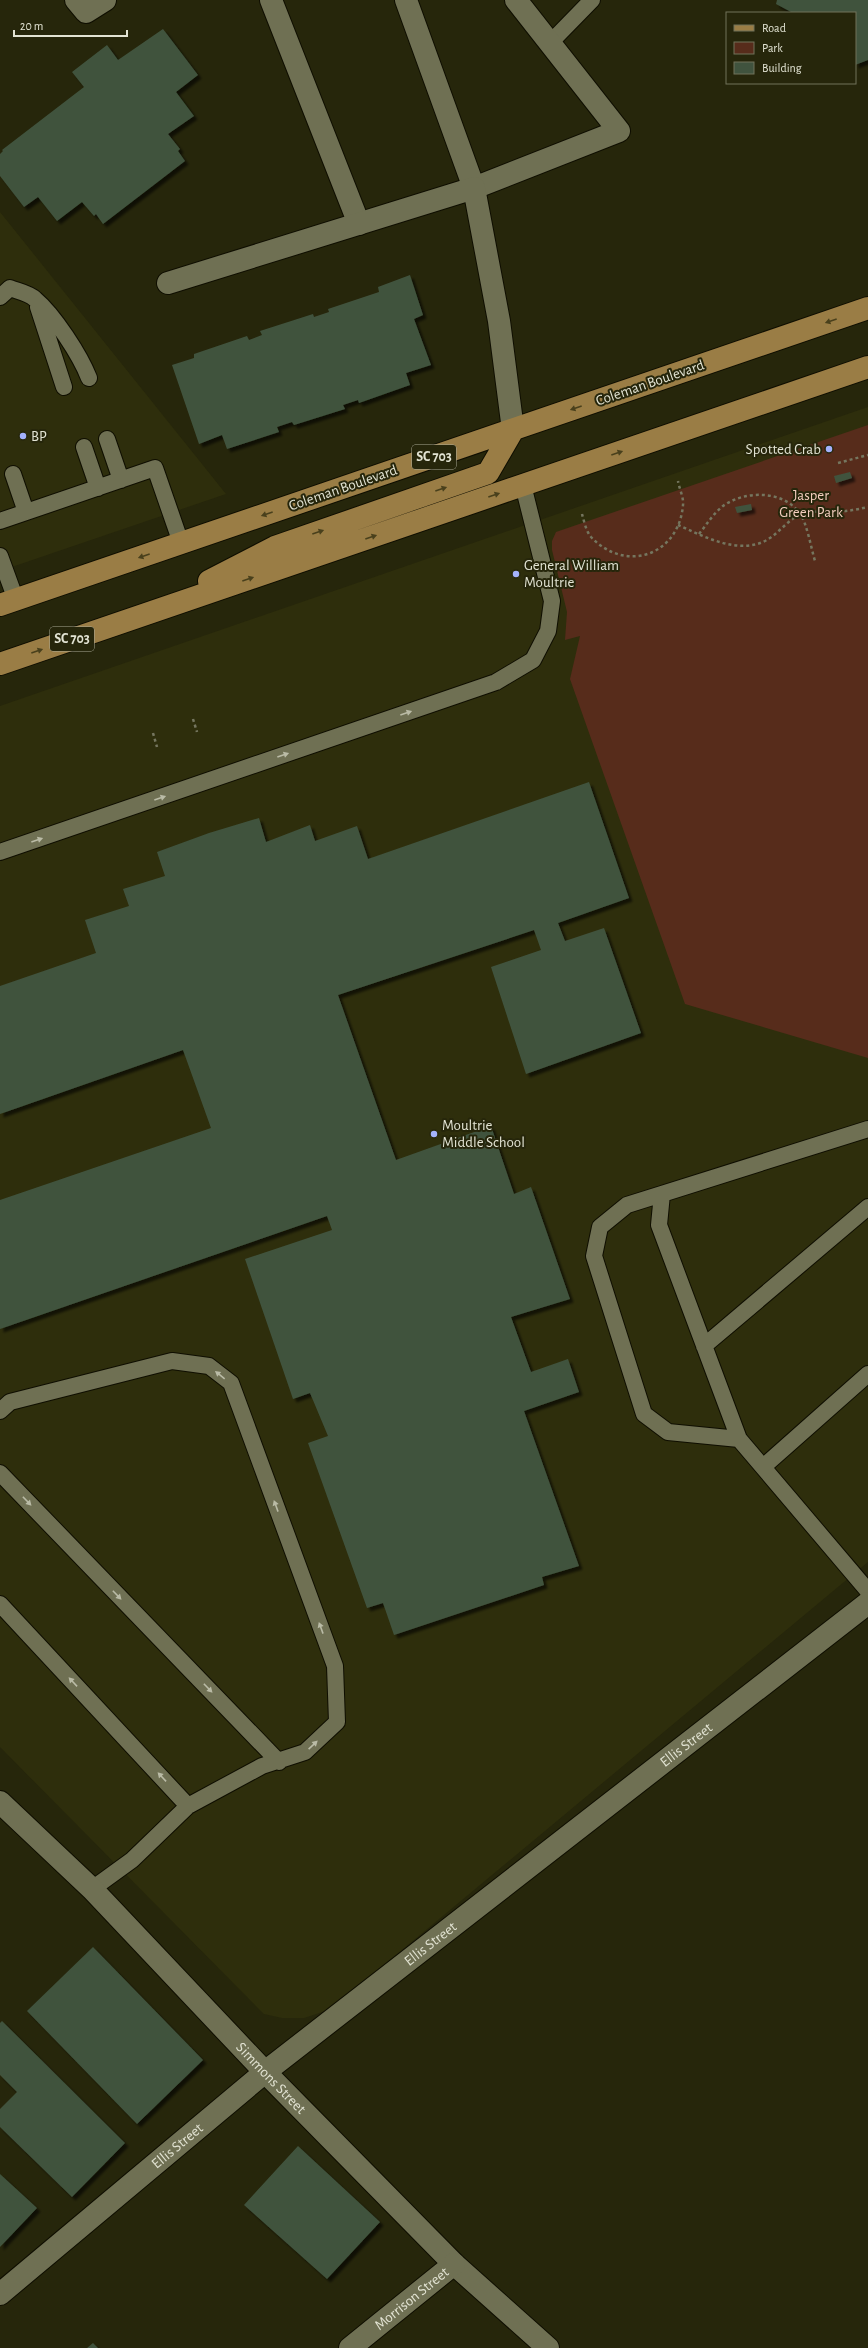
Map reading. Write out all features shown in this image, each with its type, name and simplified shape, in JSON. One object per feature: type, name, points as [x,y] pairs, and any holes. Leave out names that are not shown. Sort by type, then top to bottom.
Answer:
[{"type":"main road","name":"Coleman Boulevard","points":[[8,602],[868,308]]},
{"type":"main road","name":"SC 703","points":[[0,664],[868,367]]},
{"type":"main road","points":[[145,615],[275,547],[488,473],[512,430]]},
{"type":"street","points":[[76,0],[86,12],[105,0]]},
{"type":"street","points":[[270,0],[358,224]]},
{"type":"street","points":[[406,0],[474,188],[499,321],[512,430]]},
{"type":"street","points":[[168,283],[474,188],[619,131],[516,0]]},
{"type":"street","name":"Ellis Street","points":[[0,2294],[265,2072],[868,1603]]},
{"type":"street","name":"Simmons Street","points":[[0,1802],[92,1889],[265,2072],[454,2264],[548,2348]]},
{"type":"street","name":"Morrison Street","points":[[350,2348],[454,2264]]},
{"type":"lane","points":[[550,43],[592,0]]},
{"type":"lane","points":[[0,296],[10,288],[35,298],[64,334],[82,361],[89,378]]},
{"type":"lane","points":[[35,298],[64,387]]},
{"type":"lane","points":[[107,439],[121,480]]},
{"type":"lane","points":[[84,448],[98,488]]},
{"type":"lane","points":[[0,521],[155,468],[181,543]]},
{"type":"lane","points":[[13,474],[26,512]]},
{"type":"lane","points":[[0,852],[496,682],[533,660],[548,631],[552,601],[523,485]]},
{"type":"lane","points":[[0,556],[8,602]]},
{"type":"lane","points":[[739,1439],[668,1432],[644,1414],[594,1256],[600,1228],[627,1205],[868,1129]]},
{"type":"lane","points":[[662,1194],[659,1225],[739,1439],[868,1591]]},
{"type":"lane","points":[[704,1346],[868,1207]]},
{"type":"lane","points":[[0,1411],[10,1402],[172,1361],[209,1366],[231,1383],[335,1666],[337,1722],[305,1752],[279,1762],[262,1766],[188,1806],[132,1860],[92,1889]]},
{"type":"lane","points":[[763,1467],[868,1374]]},
{"type":"lane","points":[[0,1473],[279,1762]]},
{"type":"lane","points":[[0,1604],[188,1806]]},
{"type":"path","points":[[838,463],[868,455]]},
{"type":"path","points":[[582,514],[590,536],[603,547],[621,556],[638,558],[657,549],[671,538],[678,525],[684,503],[678,481]]},
{"type":"path","points":[[699,534],[712,517],[724,505],[754,495],[775,496],[790,503],[801,515],[815,561]]},
{"type":"path","points":[[678,525],[699,534],[736,546],[751,544],[770,538],[783,525],[804,513],[849,512],[868,507]]},
{"type":"path","points":[[193,719],[197,732]]},
{"type":"path","points":[[153,733],[157,747]]},
{"type":"shaded area","points":[[0,212],[226,494],[0,571]]},
{"type":"shaded area","name":"Moultrie Middle School","points":[[868,407],[868,1562],[331,2009],[304,2018],[282,2018],[264,2014],[0,1747],[0,706]]},
{"type":"green space","name":"Jasper Green Park","points":[[868,425],[868,1058],[685,1004],[570,679],[580,636],[565,640],[567,612],[552,550],[552,541],[556,532]]},
{"type":"building","points":[[777,0],[868,0],[868,60],[856,65],[856,12],[791,12],[776,4]]},
{"type":"building","points":[[163,29],[198,75],[176,92],[194,116],[168,134],[180,149],[178,151],[185,161],[103,224],[96,214],[94,216],[82,202],[57,221],[38,197],[24,207],[0,176],[0,154],[3,151],[2,150],[84,87],[72,72],[107,45],[118,60]]},
{"type":"building","points":[[410,275],[423,315],[414,319],[431,365],[406,373],[410,385],[359,403],[358,400],[343,405],[345,409],[294,425],[292,422],[277,427],[279,432],[227,449],[222,435],[199,444],[172,365],[194,358],[194,354],[247,336],[249,340],[262,335],[260,331],[313,314],[314,317],[329,312],[328,309],[379,292],[378,287]]},
{"type":"building","points":[[850,472],[852,478],[836,483],[834,476]]},
{"type":"building","points":[[751,504],[752,510],[737,513],[735,507]]},
{"type":"building","points":[[589,782],[629,898],[558,923],[565,941],[604,928],[641,1033],[526,1074],[491,967],[541,950],[534,930],[338,995],[396,1160],[491,1126],[514,1194],[531,1187],[570,1299],[511,1317],[531,1372],[568,1359],[579,1392],[524,1411],[579,1566],[542,1577],[544,1585],[394,1635],[383,1603],[367,1608],[308,1443],[328,1436],[310,1393],[293,1399],[245,1259],[332,1230],[327,1216],[0,1329],[0,1200],[211,1128],[183,1050],[0,1114],[0,986],[96,953],[85,920],[129,906],[123,889],[165,876],[157,852],[209,833],[259,818],[266,842],[310,825],[315,841],[357,826],[368,859]]},
{"type":"building","points":[[93,1947],[203,2060],[137,2124],[27,2011]]},
{"type":"building","points":[[2,2021],[125,2143],[72,2197],[0,2127],[0,2109],[17,2092],[0,2075],[0,2023]]},
{"type":"building","points":[[298,2146],[380,2222],[327,2279],[244,2205]]},
{"type":"building","points":[[0,2174],[37,2208],[0,2247]]},
{"type":"building","points":[[93,2343],[98,2348],[87,2348]]},
{"type":"place","name":"BP","points":[[23,436]]},
{"type":"place","name":"Spotted Crab","points":[[829,449]]},
{"type":"place","name":"General William Moultrie","points":[[516,574]]},
{"type":"place","name":"Moultrie Middle School","points":[[434,1134]]}]
